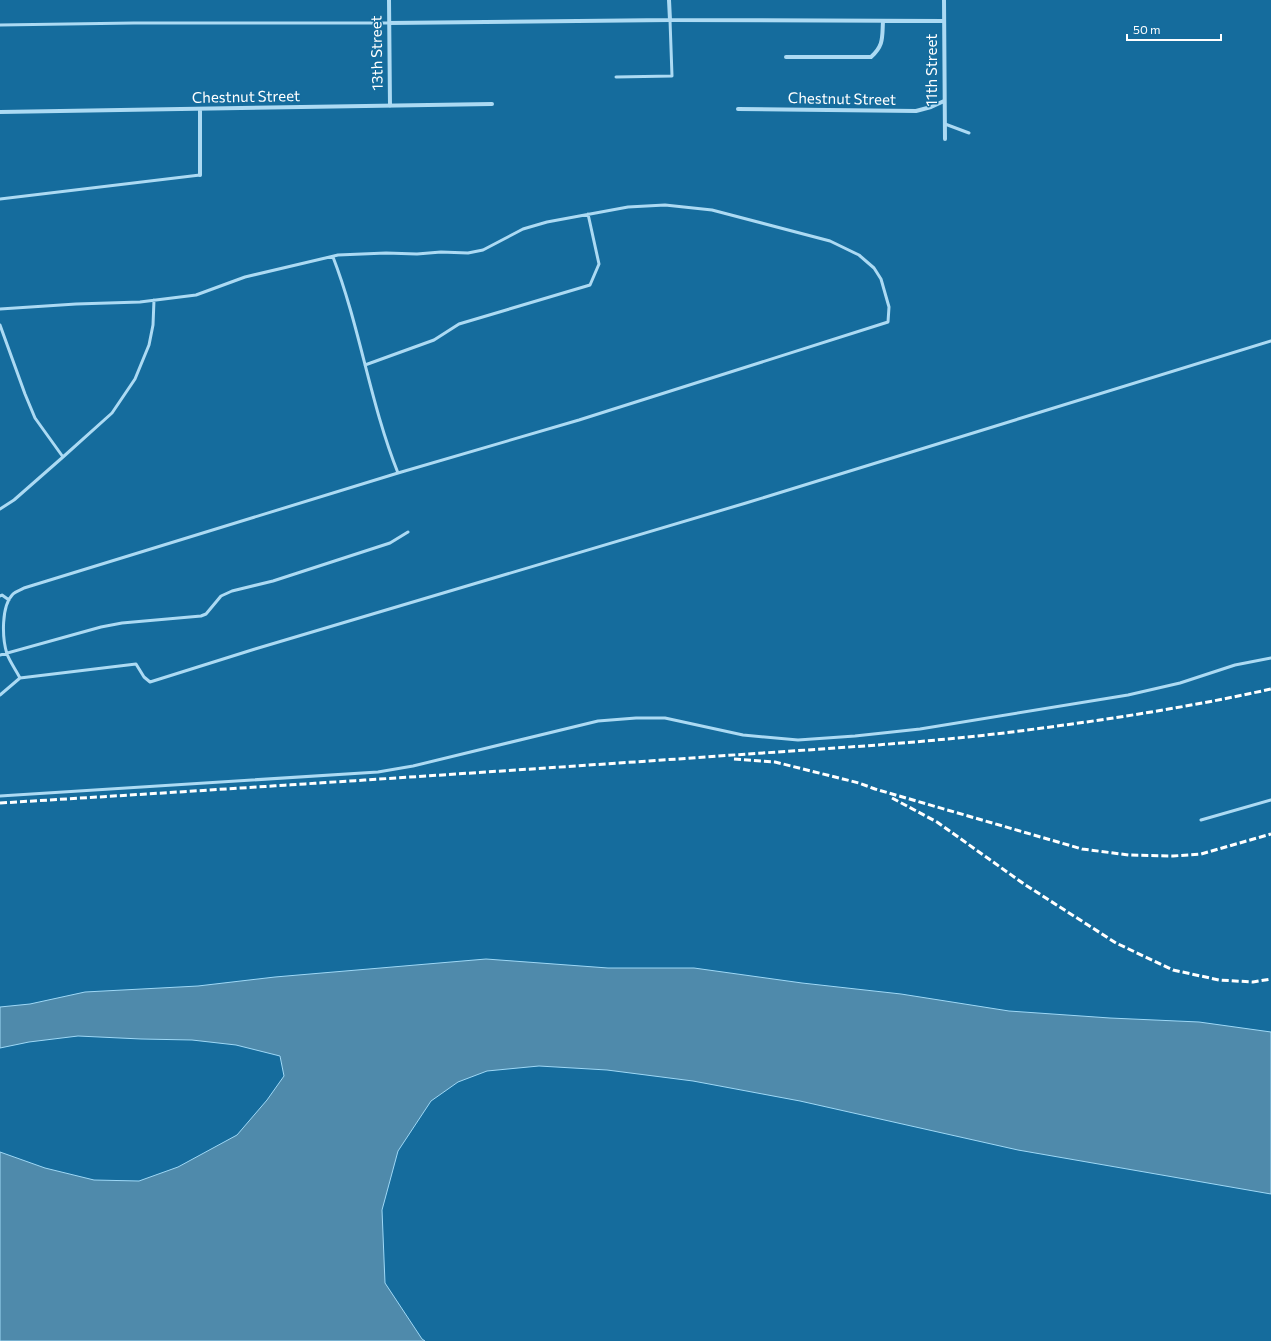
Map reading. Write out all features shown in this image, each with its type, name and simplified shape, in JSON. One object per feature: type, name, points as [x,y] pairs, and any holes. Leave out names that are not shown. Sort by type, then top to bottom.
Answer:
[{"type":"street","name":"13th Street","points":[[389,0],[390,106]]},
{"type":"street","points":[[669,0],[670,20]]},
{"type":"street","name":"11th Street","points":[[944,0],[945,139]]},
{"type":"street","points":[[389,23],[670,20],[944,21]]},
{"type":"street","points":[[786,57],[871,57],[878,50],[882,42],[883,21]]},
{"type":"street","name":"Chestnut Street","points":[[738,109],[916,111],[931,107],[944,101]]},
{"type":"street","name":"Chestnut Street","points":[[0,112],[492,104]]},
{"type":"street","points":[[200,109],[200,175]]},
{"type":"lane","points":[[616,77],[672,76],[670,20]]},
{"type":"lane","points":[[0,25],[134,23],[389,23]]},
{"type":"lane","points":[[945,124],[969,133]]},
{"type":"lane","points":[[0,199],[200,175]]},
{"type":"lane","points":[[0,309],[140,302],[196,294],[245,277],[333,257],[386,253],[468,253],[483,250],[523,229],[628,206],[665,206],[712,210],[830,241],[858,255],[874,268],[881,279],[889,308],[888,322],[579,420],[398,473],[24,588],[14,593],[9,600],[5,617],[4,635],[7,654],[20,678]]},
{"type":"lane","points":[[365,365],[434,340],[459,324],[590,285],[599,264],[588,214]]},
{"type":"lane","points":[[333,257],[344,286],[382,426],[398,473]]},
{"type":"lane","points":[[0,509],[14,500],[112,413],[135,379],[149,345],[153,325],[154,300]]},
{"type":"lane","points":[[0,325],[35,418],[63,457]]},
{"type":"lane","points":[[0,695],[20,678],[136,664],[144,677],[150,682],[255,649],[746,503],[1271,341]]},
{"type":"lane","points":[[0,656],[101,627],[122,623],[201,616],[206,614],[221,596],[232,591],[273,580],[390,543],[408,532]]},
{"type":"lane","points":[[0,596],[2,595],[9,600]]},
{"type":"lane","points":[[0,796],[378,772],[413,766],[598,721],[636,718],[665,718],[743,735],[798,740],[913,730],[1128,695],[1180,683],[1235,666],[1271,658]]},
{"type":"lane","points":[[1201,820],[1271,800]]},
{"type":"water","points":[[486,959],[608,968],[694,968],[802,983],[901,994],[1009,1011],[1199,1022],[1271,1032],[1271,1194],[1018,1150],[800,1101],[693,1081],[607,1070],[539,1066],[487,1071],[458,1082],[431,1101],[398,1151],[382,1210],[385,1283],[422,1339],[425,1341],[0,1341],[0,1152],[45,1168],[94,1180],[139,1181],[178,1167],[237,1135],[267,1100],[284,1076],[280,1056],[236,1045],[192,1040],[78,1036],[29,1042],[0,1048],[0,1007],[30,1004],[85,992],[198,986],[275,977]]},
{"type":"railway","points":[[0,803],[519,770],[852,747],[972,737],[1109,719],[1271,689]]},
{"type":"railway","points":[[734,759],[775,762],[859,783],[875,789],[1082,849],[1129,855],[1173,856],[1201,854],[1271,834]]},
{"type":"railway","points":[[892,798],[937,822],[1024,884],[1116,943],[1173,970],[1219,980],[1253,982],[1271,979]]}]
